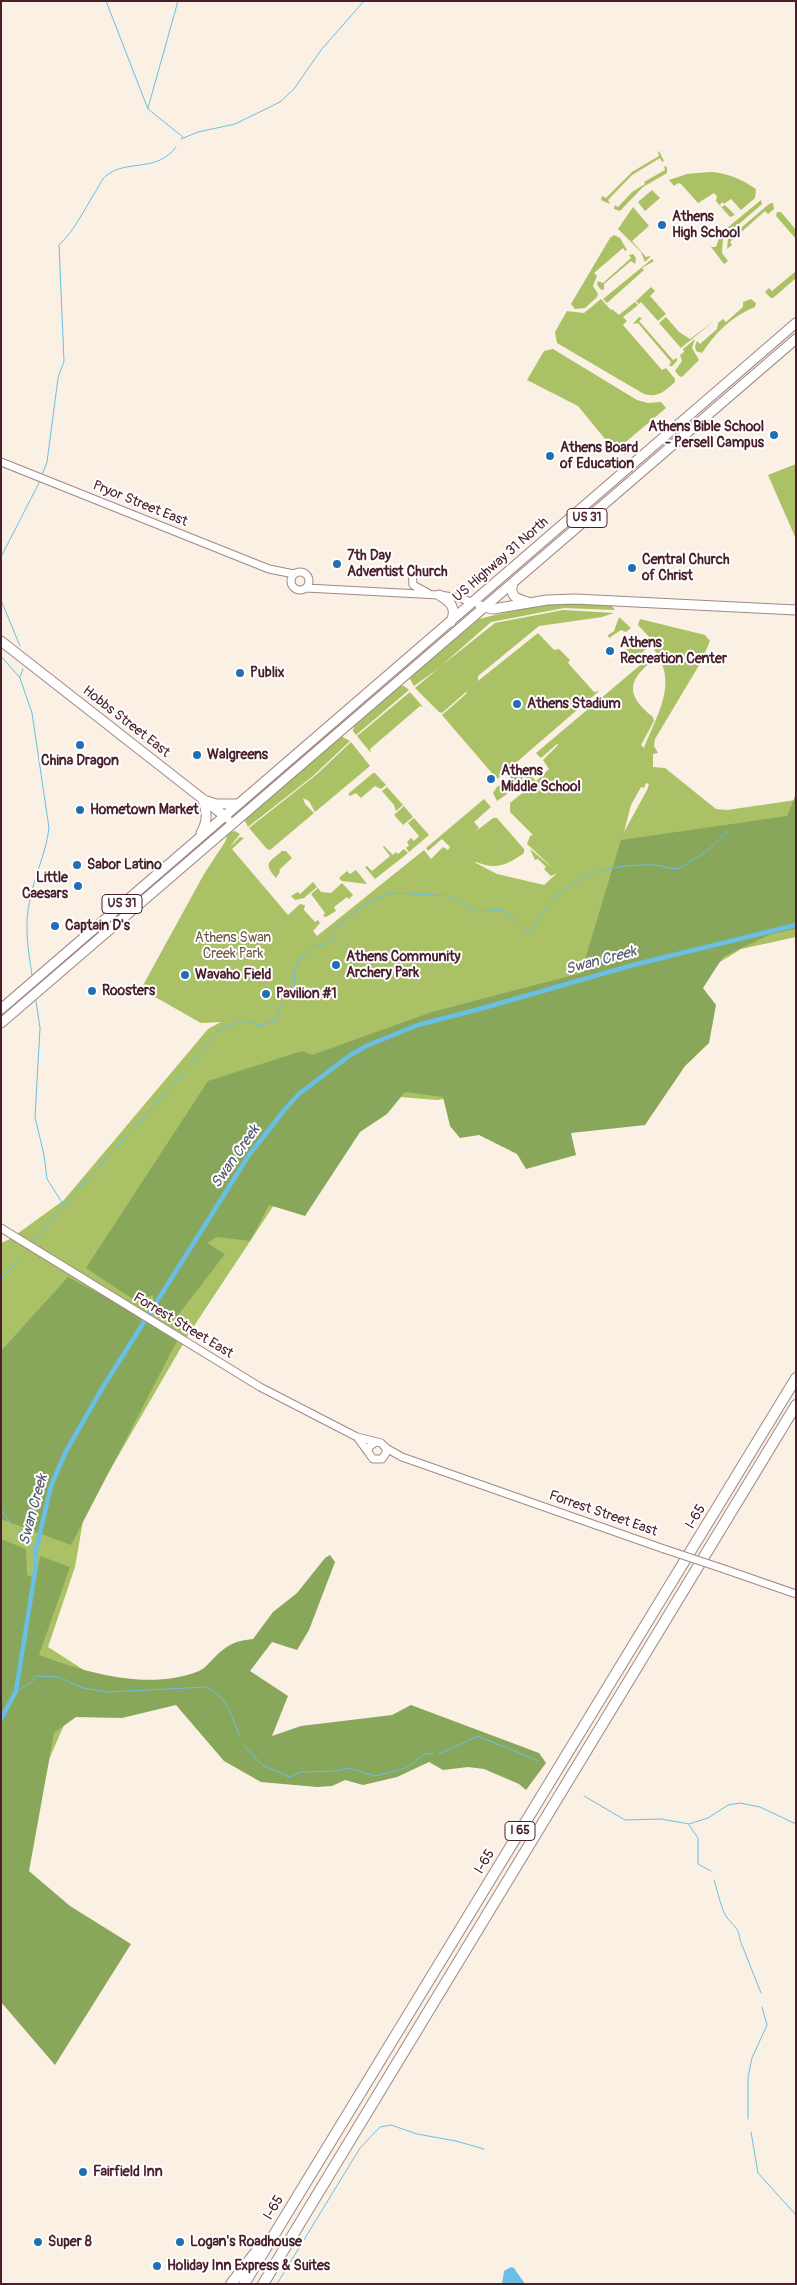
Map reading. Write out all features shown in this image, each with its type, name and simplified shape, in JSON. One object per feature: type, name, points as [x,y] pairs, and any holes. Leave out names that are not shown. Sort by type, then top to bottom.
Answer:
[{"type":"highway","name":"I-65","points":[[244,2284],[796,1378]]},
{"type":"highway","name":"I 65","points":[[264,2284],[796,1405]]},
{"type":"highway","points":[[231,2284],[286,2213]]},
{"type":"main road","name":"US Highway 31 North","points":[[224,816],[796,323]]},
{"type":"main road","name":"US Highway 31 North","points":[[235,822],[796,339]]},
{"type":"main road","points":[[512,583],[511,591],[513,596],[534,603]]},
{"type":"main road","points":[[436,595],[448,600],[454,607],[451,622]]},
{"type":"main road","points":[[473,603],[483,608],[493,609],[575,599],[796,610]]},
{"type":"main road","name":"Hobbs Street East","points":[[1,641],[203,800],[235,822]]},
{"type":"main road","points":[[203,800],[216,804],[238,804]]},
{"type":"main road","points":[[197,840],[206,824],[207,812],[203,800]]},
{"type":"main road","name":"US 31","points":[[1,1009],[224,816]]},
{"type":"main road","name":"US 31","points":[[1,1023],[235,822]]},
{"type":"street","name":"Pryor Street East","points":[[1,462],[269,569],[286,578],[292,585]]},
{"type":"street","name":"Pryor Street East","points":[[269,569],[294,574]]},
{"type":"street","points":[[412,570],[413,585],[436,595]]},
{"type":"street","points":[[334,589],[310,580],[303,572],[294,574],[291,579],[292,585],[299,590],[306,588],[334,589],[436,595],[461,598],[473,603]]},
{"type":"street","points":[[306,588],[310,580]]},
{"type":"street","name":"Forrest Street East","points":[[1,1228],[260,1387],[357,1437],[374,1443]]},
{"type":"street","name":"Forrest Street East","points":[[357,1437],[368,1452]]},
{"type":"street","points":[[374,1443],[381,1443],[386,1448],[386,1453],[382,1459],[374,1459],[368,1452],[369,1447],[374,1443]]},
{"type":"street","name":"Forrest Street East","points":[[386,1448],[402,1457],[796,1594]]},
{"type":"street","name":"Forrest Street East","points":[[382,1459],[402,1457]]},
{"type":"green space","points":[[659,151],[664,161],[662,162],[660,158],[632,175],[608,200],[610,204],[601,200],[602,196],[606,198],[632,172],[659,156]]},
{"type":"green space","points":[[664,166],[667,167],[667,173],[643,187],[620,211],[614,209],[615,205],[618,207],[632,192],[645,184],[644,182],[665,170]]},
{"type":"green space","points":[[710,172],[729,175],[745,182],[756,189],[755,198],[741,210],[731,199],[724,204],[722,202],[720,205],[722,207],[725,205],[735,215],[730,217],[716,201],[717,196],[714,193],[698,203],[681,184],[678,183],[674,186],[669,180],[687,174]]},
{"type":"green space","points":[[652,190],[660,198],[645,211],[638,202]]},
{"type":"green space","points":[[761,200],[762,204],[723,238],[722,253],[728,261],[724,264],[711,247],[716,247],[721,233]]},
{"type":"green space","points":[[773,203],[774,209],[768,214],[765,211],[730,242],[732,245],[727,249],[728,239],[769,204]]},
{"type":"green space","points":[[633,207],[649,226],[632,241],[646,257],[651,256],[645,262],[641,252],[618,229]]},
{"type":"green space","points":[[777,212],[781,212],[796,230],[796,239],[776,216]]},
{"type":"green space","points":[[614,235],[620,238],[627,250],[625,251],[623,248],[594,273],[597,276],[593,286],[598,294],[597,297],[585,308],[575,309],[571,304],[610,238]]},
{"type":"green space","points":[[633,254],[636,258],[635,264],[631,261],[604,284],[604,290],[600,289],[597,284],[598,281],[603,283],[631,258],[629,255]]},
{"type":"green space","points":[[652,259],[654,261],[642,268],[644,270],[607,303],[603,299]]},
{"type":"green space","points":[[796,271],[796,278],[773,298],[765,292],[769,288],[772,291]]},
{"type":"green space","points":[[651,287],[655,291],[650,296],[666,314],[658,321],[641,302],[639,304],[636,301]]},
{"type":"green space","points":[[601,299],[611,310],[619,315],[635,302],[638,305],[623,317],[627,321],[623,325],[662,370],[666,368],[675,379],[675,382],[664,391],[653,395],[644,394],[557,343],[555,332],[567,311],[584,313]]},
{"type":"green space","points":[[751,299],[756,303],[755,307],[739,315],[725,326],[702,353],[696,351],[697,341],[700,344],[717,329],[718,323],[723,319],[726,322],[743,307],[743,302]]},
{"type":"green space","points":[[639,317],[642,318],[639,321],[673,360],[677,358],[677,361],[672,366],[669,366],[671,362],[638,323],[633,324]]},
{"type":"green space","points":[[666,317],[679,332],[690,339],[714,321],[681,348],[659,323]]},
{"type":"green space","points":[[695,339],[692,348],[699,360],[682,377],[679,376],[675,371],[682,361],[680,355],[684,352],[683,349]]},
{"type":"green space","points":[[553,349],[637,400],[648,403],[661,402],[666,408],[615,451],[578,406],[527,380],[544,351]]},
{"type":"green space","points":[[796,464],[796,539],[768,475]]},
{"type":"green space","name":"Athens Stadium","points":[[564,603],[610,604],[615,610],[564,608],[491,622],[441,666],[495,623],[563,610],[614,613],[602,617],[539,626],[478,676],[478,681],[538,633],[554,650],[559,649],[570,660],[568,663],[594,692],[599,691],[497,779],[442,715],[467,693],[442,713],[415,688],[439,668],[414,686],[410,679],[412,675],[479,619],[524,608]]},
{"type":"green space","points":[[619,617],[631,628],[626,632],[621,630],[609,638],[608,635],[614,631]]},
{"type":"green space","name":"Athens Swan Creek Park","points":[[640,619],[705,635],[710,641],[701,662],[655,739],[654,746],[658,753],[653,754],[653,767],[665,768],[716,809],[727,810],[796,800],[796,937],[741,949],[516,1089],[437,1100],[375,1095],[319,1137],[190,1332],[84,1515],[75,1567],[48,1647],[87,1672],[1,1870],[1,1243],[10,1239],[64,1200],[208,1029],[221,1022],[201,1023],[141,989],[204,874],[225,842],[228,833],[235,831],[240,834],[230,847],[240,837],[244,838],[232,849],[288,915],[300,904],[305,905],[304,910],[315,922],[318,920],[320,923],[313,931],[317,936],[424,850],[431,859],[443,847],[448,850],[450,847],[442,839],[428,851],[426,848],[484,799],[491,807],[474,822],[479,828],[475,832],[493,818],[497,818],[524,849],[524,853],[511,861],[496,866],[474,862],[497,874],[544,885],[557,873],[551,876],[538,859],[535,860],[530,849],[554,869],[527,844],[530,836],[533,835],[510,812],[510,803],[526,790],[520,784],[528,773],[536,781],[549,769],[543,760],[558,745],[541,758],[536,753],[651,656],[655,659],[639,674],[633,688],[638,702],[653,717],[654,721],[641,745],[644,748],[661,707],[665,681],[664,669],[648,642],[651,639],[638,625]],"holes":[[[646,783],[649,784],[647,790],[624,832],[631,805],[641,787],[644,788]]]},
{"type":"green space","points":[[637,637],[647,648],[631,663],[626,647]]},
{"type":"green space","points":[[399,686],[404,686],[409,690],[356,735],[353,731],[354,724]]},
{"type":"green space","points":[[410,692],[423,707],[420,706],[370,749],[371,753],[357,736]]},
{"type":"green space","points":[[339,735],[350,741],[313,776],[248,827],[244,819]]},
{"type":"green space","points":[[351,742],[370,766],[315,812],[309,801],[303,798],[305,804],[314,813],[270,850],[267,849],[249,828],[316,775]]},
{"type":"green space","points":[[522,766],[527,772],[519,783],[511,789],[510,776]]},
{"type":"green space","points":[[373,773],[386,785],[381,789],[375,786],[361,798],[356,793],[350,796],[348,794]]},
{"type":"green space","points":[[507,780],[507,794],[497,801],[493,793],[497,787]]},
{"type":"green space","points":[[387,787],[403,805],[396,811],[394,805],[382,791]]},
{"type":"green space","points":[[796,794],[796,929],[771,934],[723,957],[703,988],[716,1005],[709,1043],[685,1066],[645,1125],[571,1133],[576,1155],[526,1169],[517,1154],[479,1135],[460,1138],[450,1126],[443,1097],[405,1092],[387,1114],[360,1132],[305,1216],[269,1205],[250,1241],[217,1237],[207,1243],[225,1254],[175,1319],[155,1312],[153,1295],[136,1301],[86,1268],[208,1081],[302,1051],[312,1055],[432,1012],[581,973],[621,840],[787,816]]},
{"type":"green space","points":[[404,806],[413,817],[403,825],[394,815]]},
{"type":"green space","points":[[414,818],[429,835],[409,852],[406,848],[409,845],[407,842],[411,838],[414,841],[419,836],[408,823]]},
{"type":"green space","points":[[384,846],[393,855],[396,852],[398,854],[404,849],[408,853],[375,879],[365,867],[367,866],[372,871],[390,856]]},
{"type":"green space","points":[[282,851],[286,851],[292,858],[279,870],[280,872],[276,878],[269,869],[269,863]]},
{"type":"green space","points":[[356,870],[367,884],[342,881],[339,878],[347,871],[350,874]]},
{"type":"green space","points":[[313,882],[317,887],[304,898],[295,900],[291,896],[298,892],[300,894]]},
{"type":"green space","points":[[342,883],[353,895],[349,899],[347,897],[334,907],[336,911],[326,917],[323,916],[325,913],[311,894],[318,888],[321,892],[331,893]]},
{"type":"green space","points":[[68,1277],[115,1302],[177,1341],[71,1545],[1,1519],[1,1351]]},
{"type":"green space","points":[[1,1539],[26,1549],[27,1575],[36,1578],[40,1556],[70,1567],[39,1655],[77,1668],[118,1677],[139,1679],[180,1677],[199,1671],[230,1645],[253,1639],[273,1612],[297,1593],[325,1558],[330,1555],[335,1562],[309,1630],[297,1650],[272,1642],[250,1671],[288,1696],[272,1736],[301,1726],[392,1715],[411,1705],[539,1753],[546,1763],[526,1790],[519,1784],[484,1769],[468,1767],[443,1770],[429,1762],[397,1777],[363,1785],[345,1780],[332,1786],[317,1787],[261,1782],[224,1761],[176,1705],[122,1718],[76,1717],[54,1733],[29,1871],[70,1906],[131,1944],[55,2065],[1,2002]]},
{"type":"water","points":[[511,2267],[514,2268],[525,2284],[502,2284],[504,2271]]},
{"type":"waterway","points":[[106,1],[148,109],[183,137]]},
{"type":"waterway","points":[[148,108],[178,1]]},
{"type":"waterway","points":[[181,139],[198,132],[235,124],[280,102],[294,89],[321,50],[364,1]]},
{"type":"waterway","points":[[42,475],[47,462],[58,378],[64,361],[59,245],[74,227],[105,177],[115,170],[160,160],[176,147]]},
{"type":"waterway","points":[[1,557],[40,481]]},
{"type":"waterway","points":[[1,600],[20,646]]},
{"type":"waterway","points":[[1,656],[20,678],[32,713],[49,828],[28,909],[27,937],[32,975]]},
{"type":"waterway","points":[[20,677],[23,669]]},
{"type":"waterway","points":[[33,1243],[64,1205],[197,1058],[215,1033],[222,1028],[244,1021],[260,1025],[275,1022],[281,1006],[295,989],[294,971],[299,960],[314,946],[329,943],[334,932],[349,915],[379,897],[393,893],[450,896],[478,912],[502,910],[531,933],[553,900],[566,888],[581,879],[596,872],[632,865],[680,868],[713,846],[728,831]]},
{"type":"waterway","name":"Swan Creek","points":[[1,1719],[16,1691],[35,1572],[36,1550],[51,1486],[66,1451],[103,1387],[249,1155],[300,1093],[349,1056],[366,1046],[418,1025],[633,965],[796,925]]},
{"type":"waterway","points":[[36,1001],[40,1028],[35,1117],[44,1155],[47,1179],[63,1204]]},
{"type":"waterway","points":[[1,1278],[29,1249]]},
{"type":"waterway","points":[[1,1510],[11,1524],[36,1550]]},
{"type":"waterway","points":[[16,1691],[31,1683],[36,1676],[59,1677],[83,1688],[108,1692],[206,1687],[224,1702],[232,1715],[240,1737]]},
{"type":"waterway","points":[[439,1754],[478,1736],[538,1761]]},
{"type":"waterway","points":[[244,1745],[262,1765],[290,1777],[300,1772],[337,1771],[348,1768],[375,1776],[406,1768],[425,1754],[434,1753]]},
{"type":"waterway","points":[[584,1796],[625,1820],[661,1819],[689,1824],[708,1818],[728,1805],[740,1803],[760,1807],[796,1824]]},
{"type":"waterway","points":[[689,1825],[698,1838],[698,1864],[711,1871]]},
{"type":"waterway","points":[[714,1880],[723,1911],[738,1931],[761,1993]]},
{"type":"waterway","points":[[748,2119],[748,2077],[752,2058],[767,2025],[762,2007]]},
{"type":"waterway","points":[[277,2284],[360,2148],[380,2127],[391,2125],[417,2134],[456,2141],[484,2149]]},
{"type":"waterway","points":[[751,2132],[758,2173],[796,2215]]},
{"type":"place","name":"Athens High School","points":[[662,225]]},
{"type":"place","name":"Athens Bible School - Persell Campus","points":[[774,435]]},
{"type":"place","name":"Athens Board of Education","points":[[550,456]]},
{"type":"place","name":"7th Day Adventist Church","points":[[337,564]]},
{"type":"place","name":"Central Church of Christ","points":[[632,568]]},
{"type":"place","name":"Athens Recreation Center","points":[[610,651]]},
{"type":"place","name":"Publix","points":[[240,673]]},
{"type":"place","name":"Athens Stadium","points":[[517,704]]},
{"type":"place","name":"China Dragon","points":[[80,745]]},
{"type":"place","name":"Walgreens","points":[[197,755]]},
{"type":"place","name":"Athens Middle School","points":[[491,779]]},
{"type":"place","name":"Hometown Market","points":[[80,810]]},
{"type":"place","name":"Sabor Latino","points":[[77,865]]},
{"type":"place","name":"Little Caesars","points":[[78,886]]},
{"type":"place","name":"Captain D's","points":[[55,926]]},
{"type":"place","name":"Athens Community Archery Park","points":[[336,965]]},
{"type":"place","name":"Wavaho Field","points":[[185,975]]},
{"type":"place","name":"Roosters","points":[[92,991]]},
{"type":"place","name":"Pavilion #1","points":[[266,994]]},
{"type":"place","name":"Fairfield Inn","points":[[83,2172]]},
{"type":"place","name":"Super 8","points":[[38,2242]]},
{"type":"place","name":"Logan's Roadhouse","points":[[180,2242]]},
{"type":"place","name":"Holiday Inn Express & Suites","points":[[157,2266]]}]
